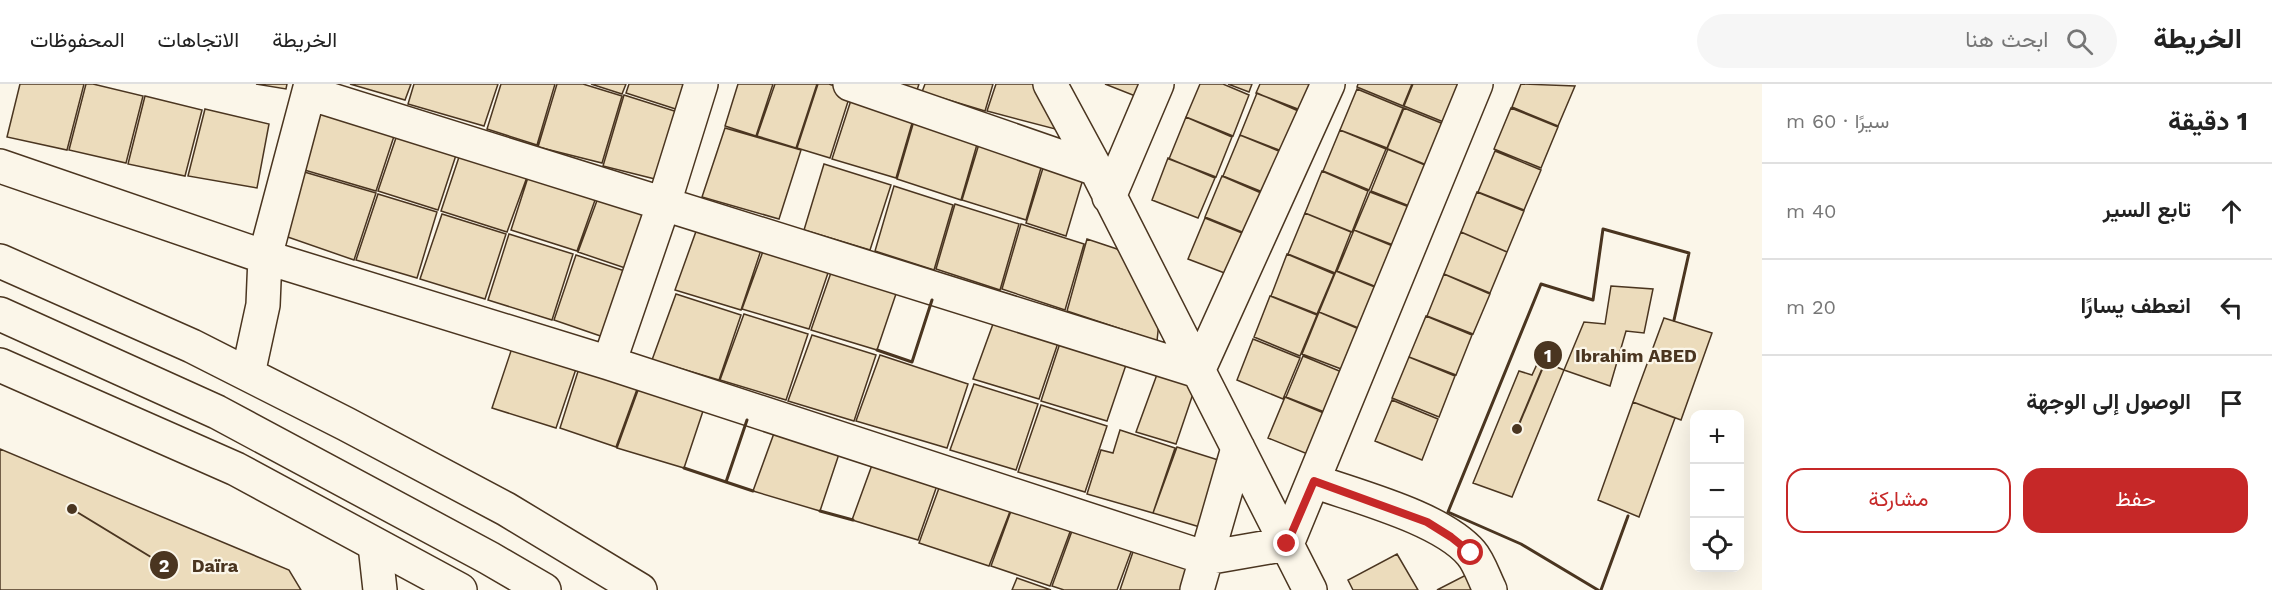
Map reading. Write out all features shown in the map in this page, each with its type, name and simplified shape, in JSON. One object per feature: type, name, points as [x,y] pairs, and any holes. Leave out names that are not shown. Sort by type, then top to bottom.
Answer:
[{"type":"main road","points":[[609,363],[664,203],[701,84]]},
{"type":"main road","points":[[850,84],[1102,183]]},
{"type":"main road","points":[[1050,84],[1310,590]]},
{"type":"main road","points":[[1102,183],[1157,84]]},
{"type":"main road","points":[[1198,371],[1328,84]]},
{"type":"main road","points":[[1287,544],[1476,84]]},
{"type":"main road","points":[[248,374],[263,305],[265,256],[310,88],[664,203],[1198,371]]},
{"type":"main road","points":[[0,166],[265,256],[609,363],[1206,558],[1287,544]]},
{"type":"main road","points":[[0,261],[192,346],[248,374],[506,509],[640,590]]},
{"type":"main road","points":[[0,315],[218,412],[544,590]]},
{"type":"main road","points":[[0,365],[236,470],[460,590]]},
{"type":"main road","points":[[1197,590],[1238,448]]},
{"type":"main road","points":[[1314,481],[1427,522],[1471,553],[1490,590]]},
{"type":"main road","points":[[375,545],[380,590]]},
{"type":"building","points":[[20,84],[84,84],[67,150],[7,137]]},
{"type":"building","points":[[86,84],[143,96],[126,163],[69,150]]},
{"type":"building","points":[[256,84],[287,84],[286,89]]},
{"type":"building","points":[[350,84],[411,84],[405,100]]},
{"type":"building","points":[[414,84],[498,84],[484,126],[408,104]]},
{"type":"building","points":[[501,84],[555,84],[537,145],[487,129]]},
{"type":"building","points":[[557,84],[583,84],[622,96],[602,163],[538,147]]},
{"type":"building","points":[[591,84],[626,84],[622,94]]},
{"type":"building","points":[[629,84],[697,84],[688,113],[626,93]]},
{"type":"building","points":[[738,84],[773,84],[756,136],[725,126]]},
{"type":"building","points":[[775,84],[817,84],[796,148],[757,136]]},
{"type":"building","points":[[818,84],[829,84],[851,92],[830,158],[797,148]]},
{"type":"building","points":[[899,84],[919,84],[917,90]]},
{"type":"building","points":[[925,84],[993,84],[985,111],[922,92]]},
{"type":"building","points":[[996,84],[1041,84],[1059,130],[987,111]]},
{"type":"building","points":[[1105,84],[1155,84],[1148,101]]},
{"type":"building","points":[[1200,84],[1223,84],[1249,95],[1233,136],[1186,117]]},
{"type":"building","points":[[1228,84],[1252,84],[1249,92]]},
{"type":"building","points":[[1260,84],[1314,84],[1303,111],[1256,93]]},
{"type":"building","points":[[1358,84],[1412,84],[1403,106],[1357,87]]},
{"type":"building","points":[[1413,84],[1467,84],[1451,125],[1404,106]]},
{"type":"building","points":[[1521,84],[1575,86],[1558,126],[1512,107]]},
{"type":"building","points":[[1357,89],[1403,108],[1387,148],[1340,130]]},
{"type":"building","points":[[1257,93],[1303,113],[1287,153],[1240,135]]},
{"type":"building","points":[[853,94],[915,113],[896,178],[832,159]]},
{"type":"building","points":[[624,95],[687,115],[667,182],[603,166]]},
{"type":"building","points":[[145,96],[202,110],[185,176],[128,164]]},
{"type":"building","points":[[321,101],[398,124],[376,191],[301,169]]},
{"type":"building","points":[[1404,108],[1451,127],[1434,168],[1387,149]]},
{"type":"building","points":[[1511,108],[1558,127],[1541,168],[1494,149]]},
{"type":"building","points":[[205,109],[269,124],[257,188],[188,176]]},
{"type":"building","points":[[916,114],[980,134],[961,200],[897,179]]},
{"type":"building","points":[[1186,117],[1232,137],[1216,177],[1169,159]]},
{"type":"building","points":[[400,126],[459,146],[438,210],[378,191]]},
{"type":"building","points":[[725,128],[801,150],[779,219],[702,197]]},
{"type":"building","points":[[1340,130],[1386,149],[1369,190],[1323,171]]},
{"type":"building","points":[[982,134],[1045,154],[1026,220],[962,200]]},
{"type":"building","points":[[1240,135],[1286,154],[1270,195],[1223,176]]},
{"type":"building","points":[[463,145],[531,166],[507,232],[441,211]]},
{"type":"building","points":[[1388,149],[1434,169],[1417,209],[1371,191]]},
{"type":"building","points":[[1495,151],[1541,170],[1524,210],[1478,192]]},
{"type":"building","points":[[1047,155],[1086,169],[1066,236],[1026,223]]},
{"type":"building","points":[[1168,158],[1215,178],[1198,218],[1152,200]]},
{"type":"building","points":[[824,164],[891,185],[870,250],[804,230]]},
{"type":"building","points":[[532,165],[600,186],[577,251],[511,230]]},
{"type":"building","points":[[301,171],[376,193],[354,260],[282,235]]},
{"type":"building","points":[[1322,171],[1368,191],[1352,232],[1305,213]]},
{"type":"building","points":[[1222,176],[1268,196],[1252,236],[1205,217]]},
{"type":"building","points":[[894,186],[953,205],[934,270],[875,251]]},
{"type":"building","points":[[602,187],[660,206],[637,272],[578,252]]},
{"type":"building","points":[[1370,192],[1417,210],[1401,248],[1354,230]]},
{"type":"building","points":[[1477,192],[1524,211],[1507,252],[1461,232]]},
{"type":"building","points":[[378,194],[437,212],[417,278],[356,260]]},
{"type":"building","points":[[955,204],[1019,224],[1000,290],[936,269]]},
{"type":"building","points":[[1305,213],[1351,232],[1335,273],[1288,254]]},
{"type":"building","points":[[442,214],[506,234],[485,299],[420,279]]},
{"type":"building","points":[[1205,218],[1252,237],[1235,277],[1188,259]]},
{"type":"building","points":[[699,223],[763,244],[741,310],[675,290]]},
{"type":"building","points":[[1021,224],[1084,244],[1065,310],[1002,289]]},
{"type":"building","points":[[1354,230],[1400,249],[1384,290],[1337,271]]},
{"type":"building","points":[[1461,232],[1507,252],[1490,293],[1444,274]]},
{"type":"building","points":[[509,234],[573,254],[552,320],[488,300]]},
{"type":"building","points":[[1087,239],[1117,249],[1131,258],[1160,312],[1157,341],[1067,311]]},
{"type":"building","points":[[766,243],[831,264],[809,329],[742,309]]},
{"type":"building","points":[[1287,254],[1334,274],[1317,314],[1271,296]]},
{"type":"building","points":[[576,255],[637,275],[615,341],[554,320]]},
{"type":"building","points":[[834,264],[899,285],[877,350],[811,330]]},
{"type":"building","points":[[1336,271],[1382,290],[1366,331],[1319,312]]},
{"type":"building","points":[[1444,274],[1490,294],[1473,334],[1427,316]]},
{"type":"building","points":[[1611,286],[1653,289],[1644,333],[1626,331],[1610,386],[1564,370],[1584,322],[1605,324]]},
{"type":"building","points":[[676,294],[741,315],[719,380],[652,360]]},
{"type":"building","points":[[1270,296],[1317,315],[1300,356],[1254,337]]},
{"type":"building","points":[[1319,312],[1366,332],[1349,372],[1302,354]]},
{"type":"building","points":[[997,313],[1061,334],[1039,399],[973,379]]},
{"type":"building","points":[[744,314],[808,334],[786,400],[720,380]]},
{"type":"building","points":[[1426,316],[1472,335],[1456,375],[1409,357]]},
{"type":"building","points":[[1664,318],[1712,333],[1681,420],[1633,402]]},
{"type":"building","points":[[1063,334],[1129,356],[1107,421],[1041,401]]},
{"type":"building","points":[[812,335],[876,355],[854,421],[788,401]]},
{"type":"building","points":[[1253,339],[1300,358],[1283,399],[1237,380]]},
{"type":"building","points":[[514,342],[578,363],[556,428],[492,408]]},
{"type":"building","points":[[880,355],[968,384],[947,448],[856,421]]},
{"type":"building","points":[[1303,356],[1349,375],[1332,415],[1286,397]]},
{"type":"building","points":[[1409,357],[1455,376],[1439,417],[1392,398]]},
{"type":"building","points":[[1539,360],[1564,370],[1512,497],[1473,483],[1519,371],[1532,375]]},
{"type":"building","points":[[581,362],[640,381],[616,447],[560,428]]},
{"type":"building","points":[[1159,369],[1198,379],[1176,444],[1136,432]]},
{"type":"building","points":[[641,382],[706,402],[684,468],[617,448]]},
{"type":"building","points":[[974,384],[1038,404],[1016,470],[950,450]]},
{"type":"building","points":[[1285,397],[1331,416],[1315,457],[1268,438]]},
{"type":"building","points":[[1392,400],[1438,419],[1422,460],[1375,441]]},
{"type":"building","points":[[1633,402],[1675,418],[1639,517],[1598,500]]},
{"type":"building","points":[[1041,405],[1107,426],[1085,492],[1018,472]]},
{"type":"building","points":[[777,425],[842,445],[820,511],[753,491]]},
{"type":"building","points":[[1120,430],[1175,448],[1153,513],[1087,494],[1101,450],[1113,453]]},
{"type":"building","points":[[1177,447],[1231,464],[1210,530],[1153,513]]},
{"type":"building","points":[[0,449],[289,570],[301,590],[0,590]]},
{"type":"building","points":[[876,454],[941,474],[918,540],[852,520]]},
{"type":"building","points":[[943,477],[1014,501],[989,566],[919,543]]},
{"type":"building","points":[[1015,500],[1074,521],[1050,586],[991,566]]},
{"type":"building","points":[[1076,520],[1135,541],[1117,590],[1064,590],[1052,586]]},
{"type":"building","points":[[1137,540],[1197,561],[1186,590],[1120,590]]},
{"type":"building","points":[[1397,554],[1418,590],[1353,590],[1348,580]]},
{"type":"building","points":[[1470,573],[1480,590],[1437,590]]},
{"type":"building","points":[[1017,578],[1051,590],[1012,590]]},
{"type":"wall","points":[[1598,590],[1521,544],[1448,512],[1541,284],[1593,300],[1603,229],[1689,253],[1674,320]]},
{"type":"wall","points":[[877,350],[912,362],[932,300]]},
{"type":"wall","points":[[726,482],[747,420]]},
{"type":"wall","points":[[684,468],[753,491]]},
{"type":"wall","points":[[820,511],[853,520]]},
{"type":"wall","points":[[1601,590],[1628,516]]},
{"type":"place","name":"Ibrahim ABED","points":[[1517,429]]},
{"type":"place","name":"Daïra","points":[[72,509]]},
{"type":"route","points":[[1287,544],[1314,481],[1427,522],[1471,553]]}]
